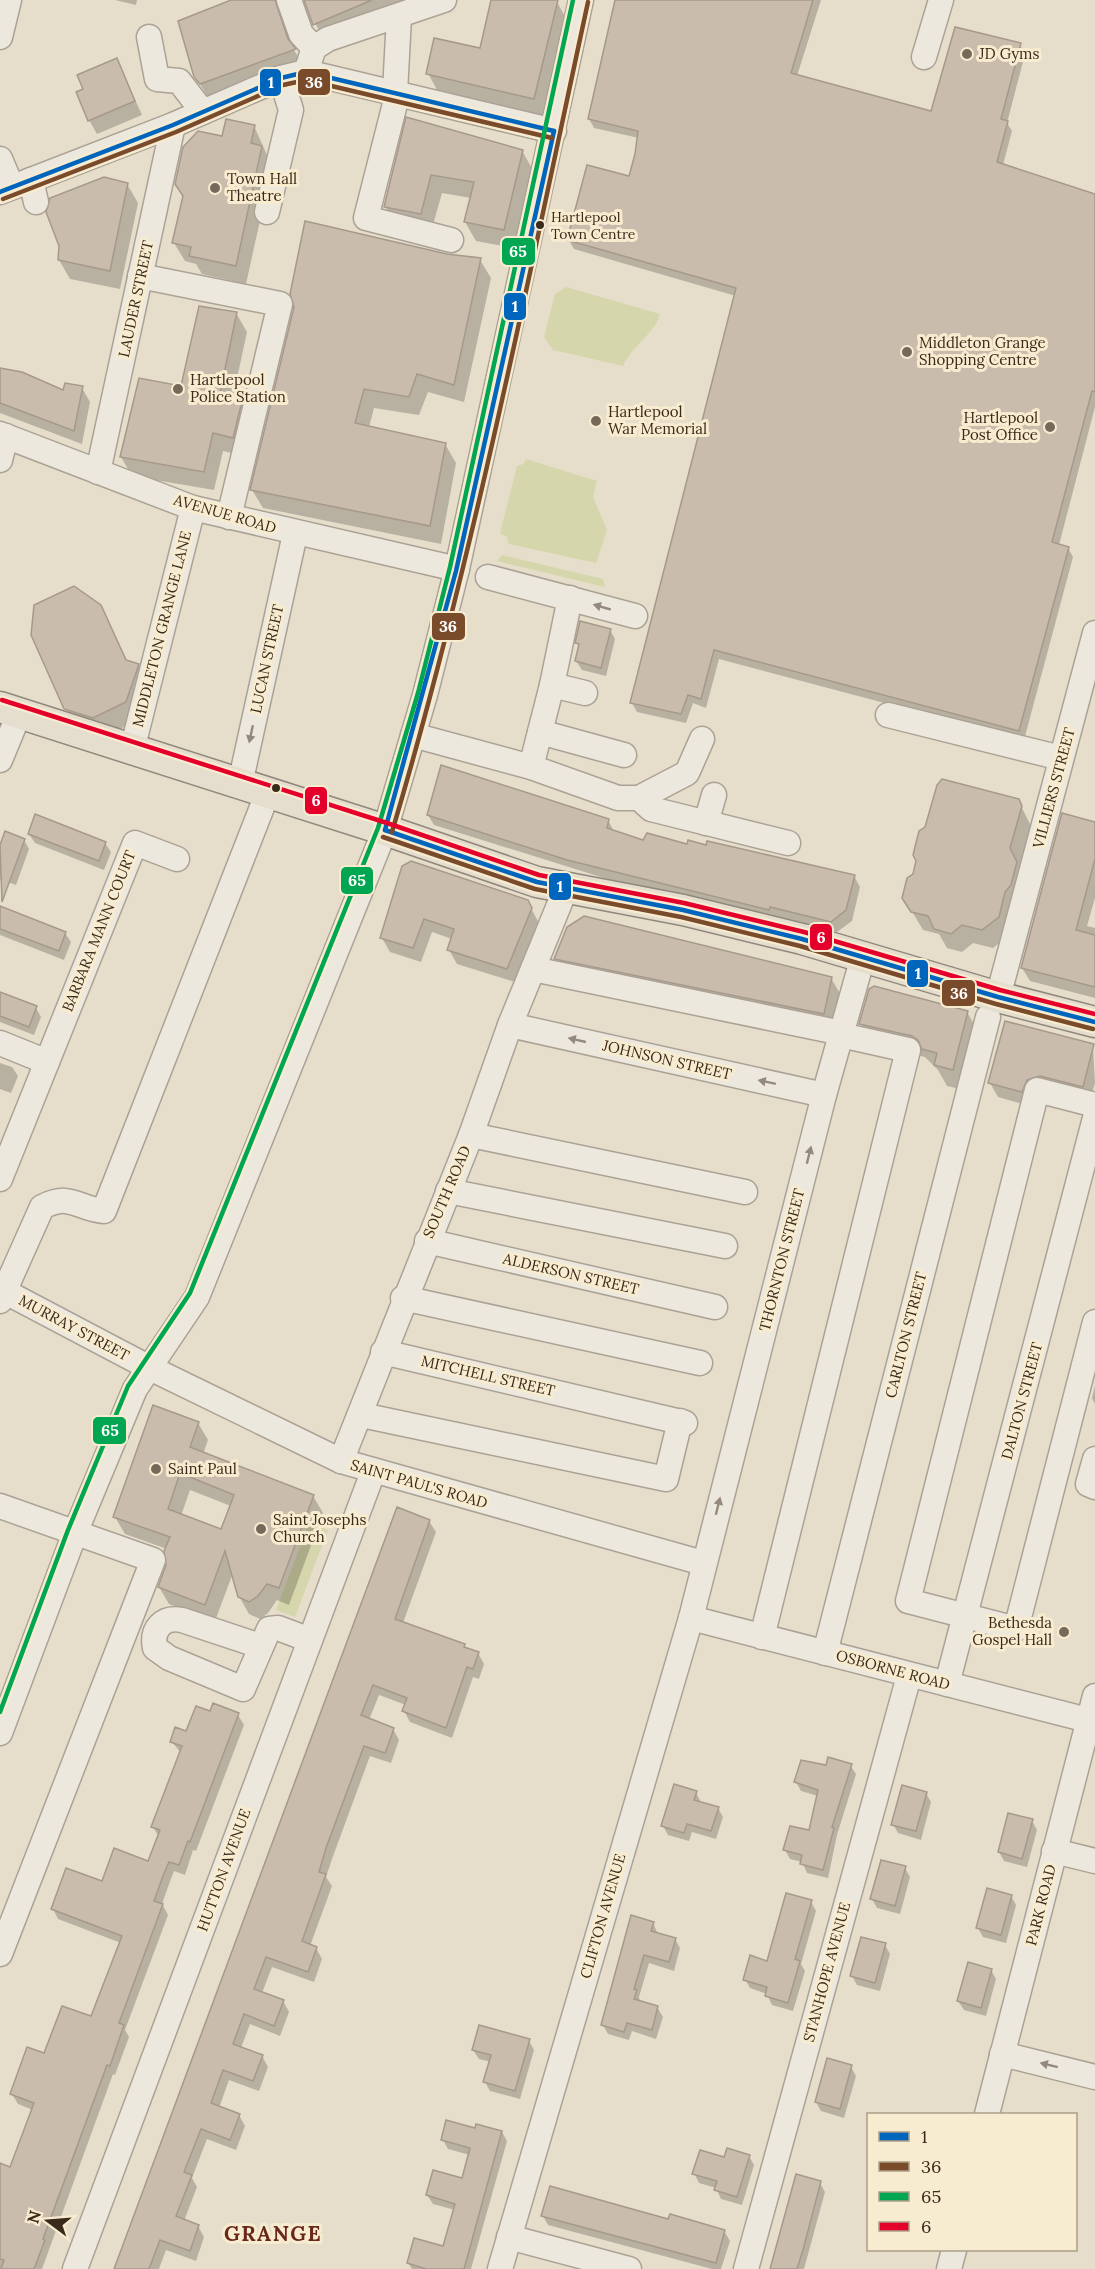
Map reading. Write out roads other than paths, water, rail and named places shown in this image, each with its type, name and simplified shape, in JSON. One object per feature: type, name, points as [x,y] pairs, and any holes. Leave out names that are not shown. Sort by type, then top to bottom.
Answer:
[{"type":"main road","points":[[10,710],[385,830],[537,882],[683,910],[863,957],[993,1007],[1095,1022]]},
{"type":"street","points":[[0,36],[9,0]]},
{"type":"street","points":[[289,0],[301,34],[314,48]]},
{"type":"street","points":[[306,72],[314,48],[328,39],[444,0]]},
{"type":"street","points":[[0,1733],[75,1533],[135,1389],[197,1297],[385,830],[457,569],[581,0]]},
{"type":"street","points":[[924,57],[941,0]]},
{"type":"street","points":[[399,17],[397,92],[366,218],[451,240]]},
{"type":"street","points":[[149,37],[157,79],[179,81],[203,112]]},
{"type":"street","points":[[0,159],[20,190],[281,78],[306,72],[554,131]]},
{"type":"street","points":[[267,212],[291,110],[281,78]]},
{"type":"street","name":"LAUDER STREET","points":[[98,472],[172,125]]},
{"type":"street","points":[[140,276],[280,304],[229,517]]},
{"type":"street","points":[[0,460],[3,435]]},
{"type":"street","name":"AVENUE ROAD","points":[[3,435],[193,508],[295,534],[457,569]]},
{"type":"street","name":"MIDDLETON GRANGE LANE","points":[[132,750],[193,508]]},
{"type":"street","name":"LUCAN STREET","points":[[1,1294],[42,1207],[59,1200],[70,1200],[88,1210],[104,1211],[254,788],[295,534]]},
{"type":"street","points":[[488,577],[635,616]]},
{"type":"street","points":[[531,767],[552,685],[570,598]]},
{"type":"street","name":"VILLIERS STREET","points":[[993,1007],[1061,758],[1087,699],[1095,633]]},
{"type":"street","points":[[552,685],[585,693]]},
{"type":"street","points":[[0,760],[10,710]]},
{"type":"street","points":[[888,715],[1061,758]]},
{"type":"street","points":[[540,732],[624,754]]},
{"type":"street","points":[[413,735],[531,767],[618,798],[639,798],[687,773],[702,739]]},
{"type":"street","points":[[706,823],[714,795]]},
{"type":"street","points":[[639,798],[651,809],[788,843]]},
{"type":"street","name":"BARBARA MANN COURT","points":[[0,1179],[135,843],[177,859]]},
{"type":"street","name":"SOUTH ROAD","points":[[340,1461],[426,1241],[471,1135],[510,1025],[566,888]]},
{"type":"street","name":"THORNTON STREET","points":[[703,1563],[824,1095],[863,957]]},
{"type":"street","points":[[533,969],[908,1050],[762,1637]]},
{"type":"street","name":"CARLTON STREET","points":[[825,1653],[993,1007]]},
{"type":"street","name":"JOHNSON STREET","points":[[510,1025],[824,1095]]},
{"type":"street","points":[[0,1043],[47,1062]]},
{"type":"street","points":[[1095,1105],[1036,1090],[908,1601],[1016,1629],[1095,1322]]},
{"type":"street","name":"DALTON STREET","points":[[947,1684],[1095,1118]]},
{"type":"street","points":[[471,1135],[745,1192]]},
{"type":"street","points":[[448,1191],[725,1246]]},
{"type":"street","name":"ALDERSON STREET","points":[[426,1241],[715,1307]]},
{"type":"street","name":"MURRAY STREET","points":[[1,1294],[148,1367]]},
{"type":"street","points":[[404,1298],[700,1363]]},
{"type":"street","name":"MITCHELL STREET","points":[[371,1417],[666,1479],[682,1422],[383,1352]]},
{"type":"street","name":"SAINT PAUL'S ROAD","points":[[148,1367],[340,1461],[703,1563]]},
{"type":"street","points":[[1095,1459],[1088,1484],[1095,1486]]},
{"type":"street","name":"HUTTON AVENUE","points":[[75,2269],[373,1472]]},
{"type":"street","points":[[0,1506],[153,1560],[1,1951]]},
{"type":"street","name":"CLIFTON AVENUE","points":[[500,2269],[691,1618],[703,1563]]},
{"type":"street","name":"OSBORNE ROAD","points":[[691,1618],[909,1676],[1092,1721]]},
{"type":"street","points":[[260,1646],[269,1629],[274,1628],[310,1640]]},
{"type":"street","name":"STANHOPE AVENUE","points":[[746,2269],[909,1676]]},
{"type":"street","name":"PARK ROAD","points":[[987,2113],[1054,1851],[1092,1721],[1095,1696]]},
{"type":"street","points":[[1054,1851],[1095,1861]]},
{"type":"street","points":[[1002,2054],[1095,2077]]},
{"type":"street","points":[[509,2237],[629,2269]]},
{"type":"street","points":[[949,2269],[954,2251]]},
{"type":"place","name":"JD Gyms","points":[[967,54]]},
{"type":"place","name":"Town Hall Theatre","points":[[215,188]]},
{"type":"place","name":"Hartlepool Town Centre","points":[[540,225]]},
{"type":"place","name":"Middleton Grange Shopping Centre","points":[[907,352]]},
{"type":"place","name":"Hartlepool Police Station","points":[[178,389]]},
{"type":"place","name":"Hartlepool War Memorial","points":[[596,421]]},
{"type":"place","name":"Hartlepool Post Office","points":[[1050,427]]},
{"type":"place","name":"Saint Paul","points":[[156,1469]]},
{"type":"place","name":"Saint Josephs Church","points":[[261,1529]]},
{"type":"place","name":"Bethesda Gospel Hall","points":[[1064,1632]]},
{"type":"district","name":"GRANGE","points":[[273,2234]]}]
